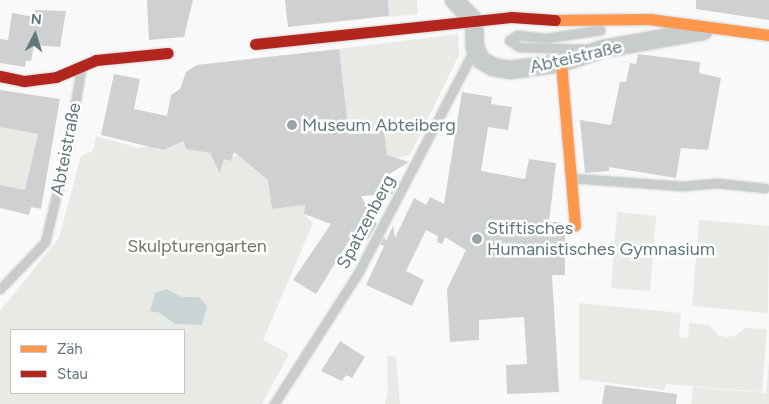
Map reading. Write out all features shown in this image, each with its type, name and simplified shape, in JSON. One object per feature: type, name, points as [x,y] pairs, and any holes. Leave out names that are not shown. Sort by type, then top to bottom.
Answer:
[{"type":"street","points":[[454,0],[474,21],[475,48]]},
{"type":"street","name":"Abteistraße","points":[[255,44],[511,17],[566,21],[649,19],[769,35]]},
{"type":"street","name":"Abteistraße","points":[[475,48],[481,60],[493,68],[510,70],[561,63],[603,49],[713,29]]},
{"type":"street","name":"Abteistraße","points":[[0,76],[24,81],[56,77],[96,60],[168,53]]},
{"type":"street","points":[[561,63],[563,116],[572,178],[575,225]]},
{"type":"lane","points":[[603,49],[520,47],[509,40],[517,36],[546,38],[581,34],[649,19]]},
{"type":"lane","name":"Spatzenberg","points":[[274,404],[358,273],[475,48]]},
{"type":"lane","name":"Abteistraße","points":[[2,288],[45,242],[49,232],[82,66]]},
{"type":"lane","points":[[572,178],[682,186],[731,184],[765,188]]},
{"type":"green space","points":[[388,0],[417,0],[418,14],[389,17]]},
{"type":"green space","points":[[458,34],[459,55],[410,155],[387,159],[384,131],[349,134],[339,49]]},
{"type":"green space","points":[[0,127],[38,134],[24,196],[0,185]]},
{"type":"green space","name":"Skulpturengarten","points":[[180,135],[186,149],[210,153],[214,162],[222,163],[224,159],[245,154],[281,190],[270,192],[272,209],[305,205],[304,214],[313,223],[263,340],[289,354],[262,404],[0,404],[0,311],[59,238],[81,156],[93,151],[96,136],[139,148],[153,145],[157,150],[163,150]]},
{"type":"green space","points":[[617,212],[656,216],[650,291],[611,288]]},
{"type":"green space","points":[[699,220],[769,226],[768,313],[692,306]]},
{"type":"green space","points":[[579,303],[681,313],[679,337],[688,338],[689,323],[709,325],[718,335],[726,337],[735,336],[745,328],[767,329],[762,392],[666,384],[664,390],[579,379]]},
{"type":"green space","points":[[387,356],[396,357],[400,404],[385,404],[388,390]]},
{"type":"green space","points":[[769,360],[769,404],[691,404],[693,387],[766,393]]},
{"type":"shaded area","points":[[166,289],[182,297],[199,297],[207,306],[202,325],[175,324],[160,313],[150,311],[155,293]]},
{"type":"building","points":[[147,0],[193,0],[184,37],[149,40]]},
{"type":"building","points":[[285,0],[388,0],[389,16],[288,27]]},
{"type":"building","points":[[696,0],[769,0],[769,20],[696,9]]},
{"type":"building","points":[[35,10],[66,11],[60,47],[34,45],[31,61],[26,61],[25,67],[0,63],[0,39],[8,40],[12,13],[34,17]]},
{"type":"building","points":[[339,49],[349,134],[384,131],[387,155],[409,162],[388,175],[388,183],[396,187],[392,194],[361,196],[377,224],[368,239],[354,233],[316,294],[293,280],[331,224],[304,214],[305,205],[272,209],[268,180],[234,152],[231,161],[224,159],[220,173],[210,153],[186,149],[183,141],[163,150],[101,135],[114,74],[140,79],[134,109],[167,116],[171,95],[180,89],[186,72],[197,65]]},
{"type":"building","points":[[638,54],[700,62],[699,73],[721,78],[708,150],[681,148],[676,178],[609,167],[609,171],[585,173],[580,120],[611,125],[620,82],[626,82],[630,63],[636,64]]},
{"type":"building","points":[[0,90],[60,99],[41,209],[31,207],[29,215],[0,208],[0,185],[25,190],[38,134],[0,127]]},
{"type":"building","points":[[462,92],[492,97],[491,104],[512,107],[508,130],[488,127],[481,171],[525,179],[529,159],[556,163],[549,222],[561,222],[565,234],[565,275],[552,275],[559,392],[507,394],[506,365],[527,364],[524,317],[479,320],[479,340],[450,342],[447,289],[466,250],[445,237],[442,244],[437,242],[438,236],[426,230],[406,271],[424,280],[412,306],[366,285],[384,246],[380,244],[384,237],[386,241],[393,226],[395,238],[414,198],[426,205],[430,197],[444,204]]},
{"type":"building","points":[[340,341],[365,357],[352,378],[346,375],[342,381],[321,371]]},
{"type":"building","points":[[605,385],[677,394],[676,404],[602,404]]},
{"type":"traffic: slow","points":[[555,20],[649,19],[769,35]]},
{"type":"traffic: slow","points":[[561,63],[575,225]]},
{"type":"traffic: jam","points":[[255,44],[511,17],[555,20]]},
{"type":"traffic: jam","points":[[0,76],[24,81],[56,77],[96,60],[168,53]]},
{"type":"place","name":"Museum Abteiberg","points":[[292,125]]},
{"type":"place","name":"Stiftisches Humanistisches Gymnasium","points":[[477,239]]}]
